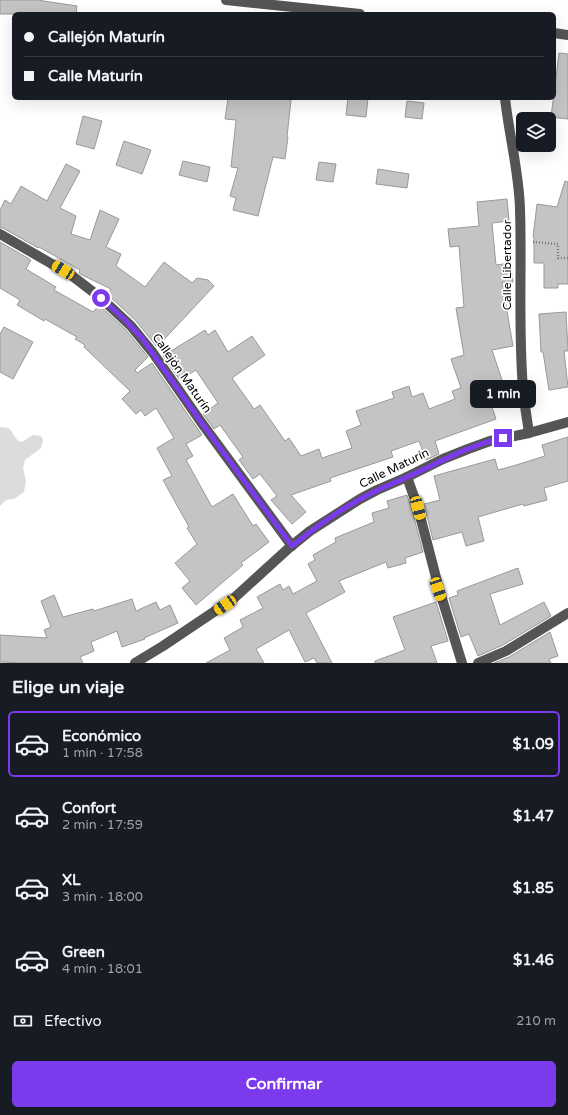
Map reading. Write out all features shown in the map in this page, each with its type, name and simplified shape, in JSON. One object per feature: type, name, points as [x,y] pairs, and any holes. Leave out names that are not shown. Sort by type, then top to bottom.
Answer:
[{"type":"street","points":[[226,0],[259,2],[343,12]]},
{"type":"street","points":[[556,33],[568,35]]},
{"type":"street","name":"Calle Libertador","points":[[505,100],[518,182],[520,208],[521,349],[523,388],[529,433]]},
{"type":"street","name":"Callejón Maturín","points":[[0,234],[71,275],[101,298],[131,326],[153,353],[292,546]]},
{"type":"street","name":"Calle Maturín","points":[[135,663],[233,599],[292,546],[320,524],[360,499],[443,459],[468,449],[490,441],[529,433],[568,422]]},
{"type":"street","points":[[407,477],[418,508],[438,589],[462,663]]},
{"type":"street","points":[[478,663],[506,651],[568,613]]},
{"type":"path","points":[[520,242],[558,244],[558,258],[568,258]]},
{"type":"shaded area","points":[[0,427],[9,428],[18,441],[22,442],[33,435],[41,436],[43,440],[41,448],[25,460],[23,468],[26,481],[24,492],[14,499],[6,500],[0,506]]},
{"type":"building","points":[[0,0],[37,0],[77,6],[76,12],[12,12],[12,14],[0,14]]},
{"type":"building","points":[[559,53],[568,54],[568,119],[556,118],[556,112],[552,112],[553,100],[556,100],[556,77]]},
{"type":"building","points":[[228,100],[291,100],[285,159],[273,157],[258,216],[233,210],[236,198],[230,196],[238,168],[231,167],[236,120],[225,119]]},
{"type":"building","points":[[348,100],[368,100],[366,117],[346,115]]},
{"type":"building","points":[[407,101],[424,103],[422,119],[405,117]]},
{"type":"building","points":[[83,116],[102,121],[94,149],[76,144]]},
{"type":"building","points":[[124,141],[151,150],[142,174],[116,165]]},
{"type":"building","points":[[183,161],[210,167],[207,182],[179,175]]},
{"type":"building","points":[[319,162],[336,164],[333,182],[316,180]]},
{"type":"building","points":[[66,164],[80,171],[60,208],[76,216],[71,234],[90,240],[100,210],[119,219],[106,247],[121,254],[116,266],[145,287],[164,262],[192,283],[197,278],[208,280],[214,286],[157,347],[136,321],[107,294],[111,289],[82,275],[79,273],[80,270],[39,247],[38,248],[3,228],[0,228],[0,210],[5,200],[11,204],[21,186],[47,201]]},
{"type":"building","points":[[378,169],[409,174],[407,188],[376,184]]},
{"type":"building","points":[[565,181],[568,182],[568,284],[558,284],[558,288],[544,288],[544,263],[534,263],[533,237],[537,204],[557,207]]},
{"type":"building","points":[[507,199],[509,221],[492,223],[496,265],[511,263],[513,282],[502,282],[513,346],[492,350],[507,395],[490,401],[496,419],[435,441],[439,454],[426,460],[419,441],[391,451],[393,457],[330,478],[331,481],[291,495],[306,512],[292,524],[271,500],[277,496],[260,474],[253,479],[239,460],[243,457],[220,425],[214,429],[203,414],[218,403],[196,370],[180,380],[163,356],[205,330],[208,335],[215,330],[228,352],[252,336],[265,355],[232,378],[254,409],[260,405],[285,441],[289,438],[301,456],[319,449],[322,458],[352,448],[346,431],[361,425],[356,411],[394,398],[392,392],[409,386],[412,397],[423,393],[429,409],[455,399],[452,391],[461,388],[451,359],[464,355],[456,308],[464,307],[459,246],[450,247],[448,229],[479,226],[477,202]]},
{"type":"building","points":[[0,242],[31,260],[26,269],[56,287],[54,290],[93,312],[99,305],[126,330],[148,357],[135,370],[137,373],[152,363],[202,435],[186,444],[193,456],[186,460],[212,507],[233,494],[253,526],[256,524],[269,542],[241,563],[243,565],[196,605],[182,588],[190,581],[175,563],[197,544],[187,528],[189,527],[163,480],[172,476],[157,448],[174,438],[156,408],[145,416],[141,410],[136,414],[122,399],[130,391],[84,347],[85,345],[75,339],[77,337],[45,319],[44,321],[17,305],[20,300],[0,288]]},
{"type":"building","points":[[566,312],[568,351],[564,351],[568,387],[549,390],[543,352],[541,352],[539,314]]},
{"type":"building","points":[[4,327],[33,342],[13,379],[0,372],[0,334]]},
{"type":"building","points":[[568,437],[568,481],[544,488],[547,500],[524,506],[523,504],[478,517],[484,541],[466,546],[462,532],[433,540],[424,504],[440,500],[434,476],[495,459],[498,470],[513,466],[545,456],[542,445]]},
{"type":"building","points":[[407,495],[423,552],[405,558],[406,563],[388,568],[386,562],[339,581],[345,592],[306,613],[332,663],[317,663],[314,658],[305,662],[289,630],[256,649],[264,663],[206,663],[230,650],[224,638],[243,627],[240,620],[263,608],[257,597],[280,584],[283,590],[289,586],[293,594],[317,581],[308,564],[315,560],[313,555],[336,542],[335,538],[374,522],[372,513],[389,508],[387,501]]},
{"type":"building","points":[[518,568],[523,584],[490,594],[500,625],[544,602],[551,616],[503,645],[478,656],[469,634],[461,637],[449,598],[458,595],[457,591]]},
{"type":"building","points":[[54,595],[63,617],[93,609],[94,611],[132,599],[136,611],[156,602],[160,610],[170,605],[178,623],[144,638],[145,639],[122,647],[117,631],[91,642],[94,651],[80,657],[83,663],[0,662],[0,635],[47,638],[44,630],[51,627],[41,601]]},
{"type":"building","points":[[436,602],[448,641],[431,646],[437,663],[375,663],[375,661],[405,650],[393,617]]},
{"type":"building","points":[[550,632],[558,656],[549,659],[551,663],[494,663],[509,657]]},
{"type":"route","points":[[101,298],[142,338],[201,422],[292,546],[324,521],[377,490],[443,459],[490,441],[503,438]]}]
